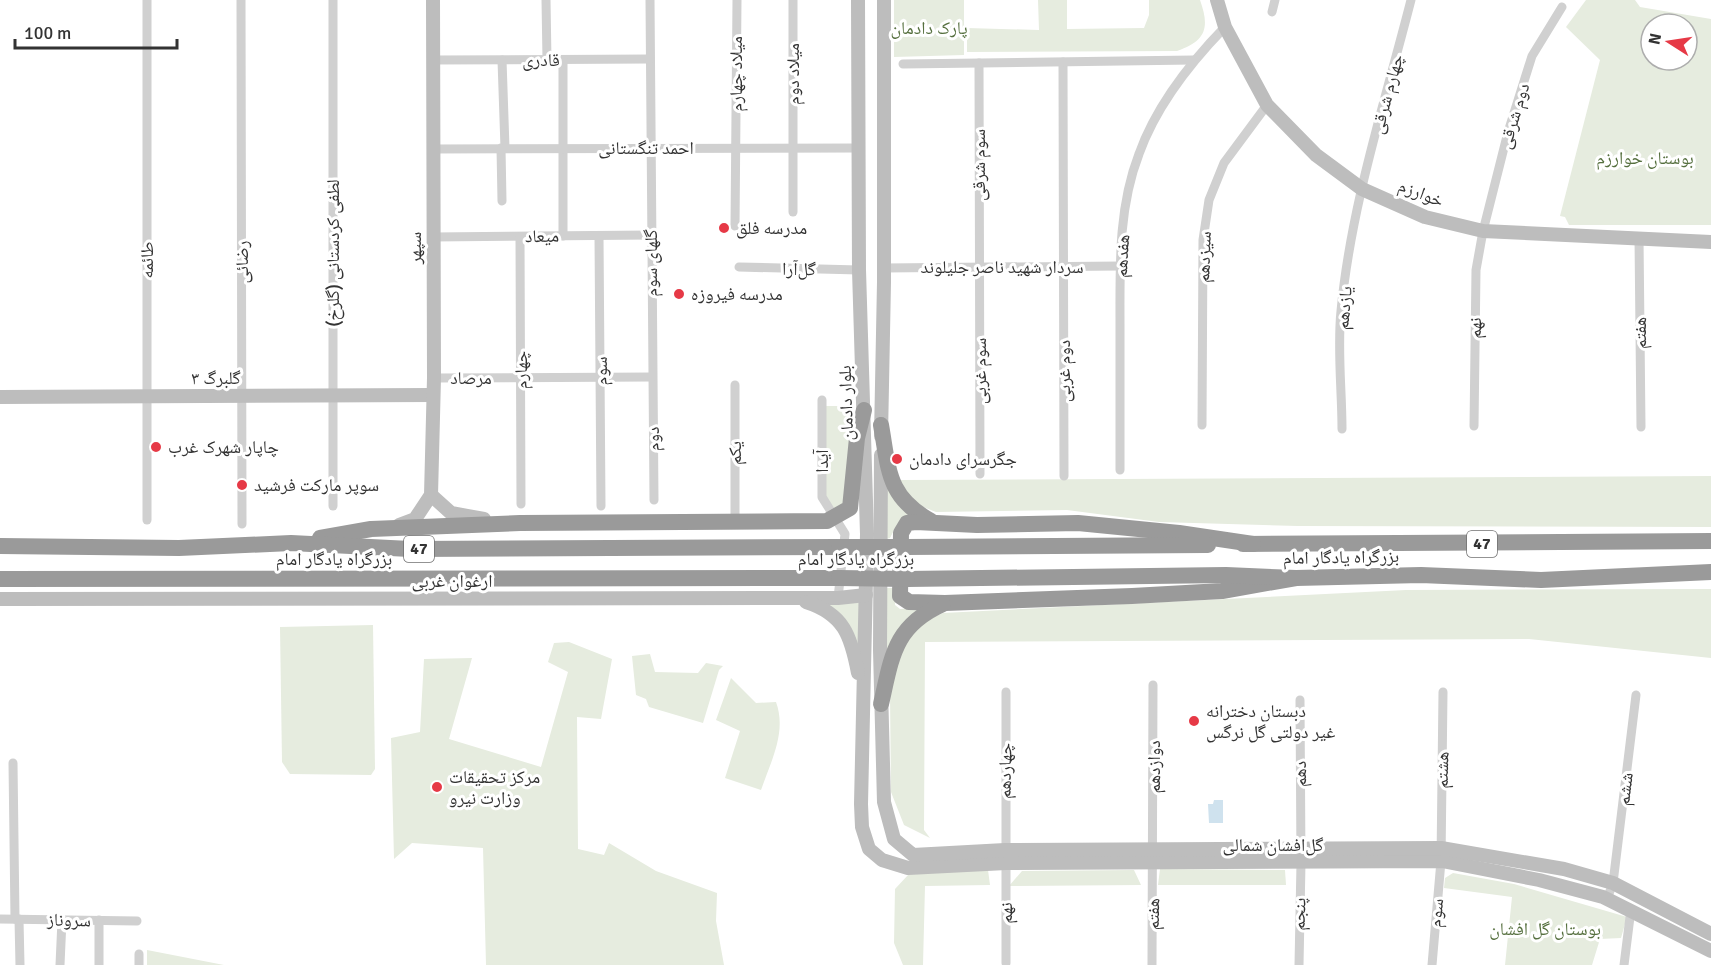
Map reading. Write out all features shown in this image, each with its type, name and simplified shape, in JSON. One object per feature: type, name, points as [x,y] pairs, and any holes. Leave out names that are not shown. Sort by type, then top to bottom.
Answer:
[{"type":"highway","points":[[291,543],[370,529],[520,523],[819,523],[835,518],[850,508],[856,438],[864,410]]},
{"type":"highway","points":[[881,425],[893,486],[905,504],[932,522]]},
{"type":"highway","points":[[1253,544],[1179,533],[1087,524],[977,525],[932,522],[907,524],[903,527],[900,596],[909,602],[945,603],[1222,591],[1296,578]]},
{"type":"highway","name":"بزرگراه یادگار امام","points":[[0,546],[180,548],[291,543],[410,549],[1711,541]]},
{"type":"highway","name":"بزرگراه یادگار امام","points":[[0,579],[907,579],[1226,575],[1296,578],[1421,575],[1541,580],[1711,572]]},
{"type":"highway","points":[[881,704],[897,643],[918,617],[945,603]]},
{"type":"main road","name":"سپهر","points":[[431,495],[434,378],[433,0]]},
{"type":"main road","name":"بلوار دادمان","points":[[858,0],[859,270],[864,410],[866,595],[861,804]]},
{"type":"main road","name":"بلوار دادمان","points":[[884,0],[884,268],[881,425],[881,704],[884,802]]},
{"type":"main road","name":"خوارزم","points":[[1217,0],[1225,27],[1267,105],[1316,155],[1362,189],[1425,217],[1483,231],[1711,242]]},
{"type":"main road","name":"گلبرگ ۳","points":[[0,397],[433,395]]},
{"type":"main road","points":[[370,529],[408,523],[420,513],[431,495],[442,507],[462,516],[520,523]]},
{"type":"main road","name":"ارغوان غربی","points":[[0,599],[838,598],[866,595]]},
{"type":"main road","name":"ارغوان غربی","points":[[796,598],[826,609],[843,625],[855,655],[863,702]]},
{"type":"main road","points":[[861,804],[884,802]]},
{"type":"main road","name":"گل‌افشان شمالی","points":[[884,802],[894,839],[913,855],[1154,856],[1301,863],[1441,854],[1607,899],[1711,951]]},
{"type":"main road","name":"گل‌افشان شمالی","points":[[861,804],[862,827],[868,849],[882,860],[908,868],[1005,856]]},
{"type":"main road","name":"گل‌افشان شمالی","points":[[1154,856],[1301,848],[1441,854],[1564,869],[1613,883],[1711,934]]},
{"type":"street","name":"طائمه","points":[[147,0],[147,520]]},
{"type":"street","name":"رضائی","points":[[241,0],[242,524]]},
{"type":"street","name":"لطفی کردستانی (گلرخ)","points":[[333,0],[333,506]]},
{"type":"street","points":[[546,0],[547,60]]},
{"type":"street","points":[[650,0],[650,60]]},
{"type":"street","name":"میلاد چهارم","points":[[735,226],[737,0]]},
{"type":"street","name":"میلاد دوم","points":[[793,212],[794,0]]},
{"type":"street","points":[[1272,12],[1275,0]]},
{"type":"street","name":"چهارم شرقی","points":[[1362,189],[1411,0]]},
{"type":"street","name":"دوم شرقی","points":[[1483,231],[1508,132],[1532,56],[1562,7]]},
{"type":"street","name":"هفدهم","points":[[1120,470],[1120,266],[1125,203],[1139,153],[1159,113],[1193,60],[1225,27]]},
{"type":"street","name":"قادری","points":[[433,60],[650,60]]},
{"type":"street","points":[[502,60],[502,201]]},
{"type":"street","points":[[562,60],[563,236]]},
{"type":"street","name":"گلهای سوم","points":[[650,60],[652,377]]},
{"type":"street","points":[[903,64],[1193,60]]},
{"type":"street","points":[[1063,62],[1064,267]]},
{"type":"street","name":"سوم شرقی","points":[[979,63],[980,267]]},
{"type":"street","name":"سیزدهم","points":[[1202,425],[1203,240],[1209,200],[1224,163],[1267,105]]},
{"type":"street","name":"احمد تنگستانی","points":[[433,149],[858,148]]},
{"type":"street","name":"یازدهم","points":[[1342,429],[1341,312],[1362,189]]},
{"type":"street","name":"نهم","points":[[1474,426],[1476,270],[1483,231]]},
{"type":"street","name":"میعاد","points":[[433,237],[651,235]]},
{"type":"street","name":"سوم","points":[[599,236],[602,506]]},
{"type":"street","name":"چهارم","points":[[520,237],[521,504]]},
{"type":"street","name":"هفتم","points":[[1639,238],[1641,427]]},
{"type":"street","name":"سردار شهید ناصر جلیلوند","points":[[884,268],[1120,266]]},
{"type":"street","name":"گل‌آرا","points":[[739,267],[859,270]]},
{"type":"street","name":"سوم غربی","points":[[980,267],[980,474]]},
{"type":"street","name":"دوم غربی","points":[[1064,267],[1064,476]]},
{"type":"street","name":"مرصاد","points":[[434,378],[652,377]]},
{"type":"street","name":"دوم","points":[[652,377],[654,500]]},
{"type":"street","name":"یکم","points":[[735,385],[735,522]]},
{"type":"street","name":"آیدا","points":[[822,400],[822,497],[845,534],[838,598]]},
{"type":"street","name":"دوازدهم","points":[[1154,685],[1154,856]]},
{"type":"street","name":"چهاردهم","points":[[1005,856],[1006,692]]},
{"type":"street","name":"هشتم","points":[[1441,854],[1443,692]]},
{"type":"street","name":"ششم","points":[[1607,899],[1613,883],[1636,695]]},
{"type":"street","name":"دهم","points":[[1300,700],[1301,863]]},
{"type":"street","points":[[13,763],[20,965]]},
{"type":"street","name":"سوم","points":[[1432,965],[1441,854]]},
{"type":"street","name":"نهم","points":[[1005,856],[1006,963]]},
{"type":"street","name":"هفتم","points":[[1152,965],[1154,856]]},
{"type":"street","name":"پنجم","points":[[1299,965],[1301,863]]},
{"type":"street","points":[[1624,965],[1631,909]]},
{"type":"street","name":"سروناز","points":[[0,919],[137,921]]},
{"type":"street","points":[[60,965],[62,920]]},
{"type":"street","points":[[99,920],[99,965]]},
{"type":"street","points":[[139,954],[139,965]]},
{"type":"green space","name":"پارک دادمان","points":[[894,0],[964,0],[964,55],[894,57]]},
{"type":"green space","points":[[1038,0],[1067,0],[1067,29],[1144,28],[1149,15],[1149,0],[1200,0],[1205,26],[1200,38],[1177,51],[967,52],[967,28],[1039,30]]},
{"type":"green space","name":"بوستان خوارزم","points":[[1586,0],[1635,0],[1640,7],[1670,12],[1639,12],[1639,72],[1699,72],[1699,17],[1711,19],[1711,225],[1569,225],[1565,217],[1560,216],[1600,60],[1566,27]]},
{"type":"green space","points":[[826,406],[850,406],[850,459],[845,507],[834,511],[826,498]]},
{"type":"green space","points":[[886,474],[913,516],[895,528],[890,538],[886,539]]},
{"type":"green space","points":[[1711,476],[1711,527],[1298,526],[1159,522],[1067,510],[936,512],[908,501],[897,485],[901,480]]},
{"type":"green space","points":[[886,588],[895,588],[895,605],[900,609],[919,608],[886,661]]},
{"type":"green space","points":[[1711,589],[1711,658],[1529,639],[925,642],[924,830],[930,838],[904,825],[891,792],[890,694],[903,644],[919,624],[943,613],[1406,590]]},
{"type":"green space","points":[[859,601],[859,661],[856,645],[817,603]]},
{"type":"green space","points":[[373,625],[375,769],[371,775],[290,774],[282,762],[280,627]]},
{"type":"green space","points":[[569,642],[612,659],[601,719],[577,717],[578,849],[604,855],[609,843],[656,871],[717,893],[716,921],[724,965],[486,965],[483,848],[412,843],[394,859],[391,738],[420,732],[424,659],[472,658],[449,739],[541,767],[568,672],[548,662],[554,643]]},
{"type":"green space","points":[[650,654],[655,672],[698,673],[706,663],[723,666],[719,670],[703,723],[649,707],[646,699],[636,695],[632,656]]},
{"type":"green space","points":[[731,678],[756,703],[776,702],[779,713],[779,735],[761,790],[725,778],[740,731],[716,720]]},
{"type":"green space","points":[[1160,869],[1285,870],[1286,885],[1158,885]]},
{"type":"green space","points":[[988,870],[990,885],[925,886],[923,965],[903,965],[894,943],[895,889],[909,874]]},
{"type":"green space","points":[[1134,870],[1141,885],[1009,886],[1022,871]]},
{"type":"green space","name":"بوستان گل افشان","points":[[1453,873],[1514,884],[1627,917],[1621,938],[1600,939],[1592,965],[1505,965],[1512,897],[1444,888],[1445,878]]},
{"type":"green space","points":[[147,950],[224,965],[147,965]]},
{"type":"water","points":[[1214,800],[1223,800],[1223,823],[1209,823],[1208,804],[1213,804]]},
{"type":"place","name":"مدرسه فلق","points":[[724,228]]},
{"type":"place","name":"مدرسه فیروزه","points":[[679,294]]},
{"type":"place","name":"چاپار شهرک غرب","points":[[156,447]]},
{"type":"place","name":"جگرسرای دادمان","points":[[897,459]]},
{"type":"place","name":"سوپر مارکت فرشید","points":[[242,485]]},
{"type":"place","name":"دبستان دخترانه غیر دولتی گل نرگس","points":[[1194,721]]},
{"type":"place","name":"مرکز تحقیقات وزارت نیرو","points":[[437,787]]}]
